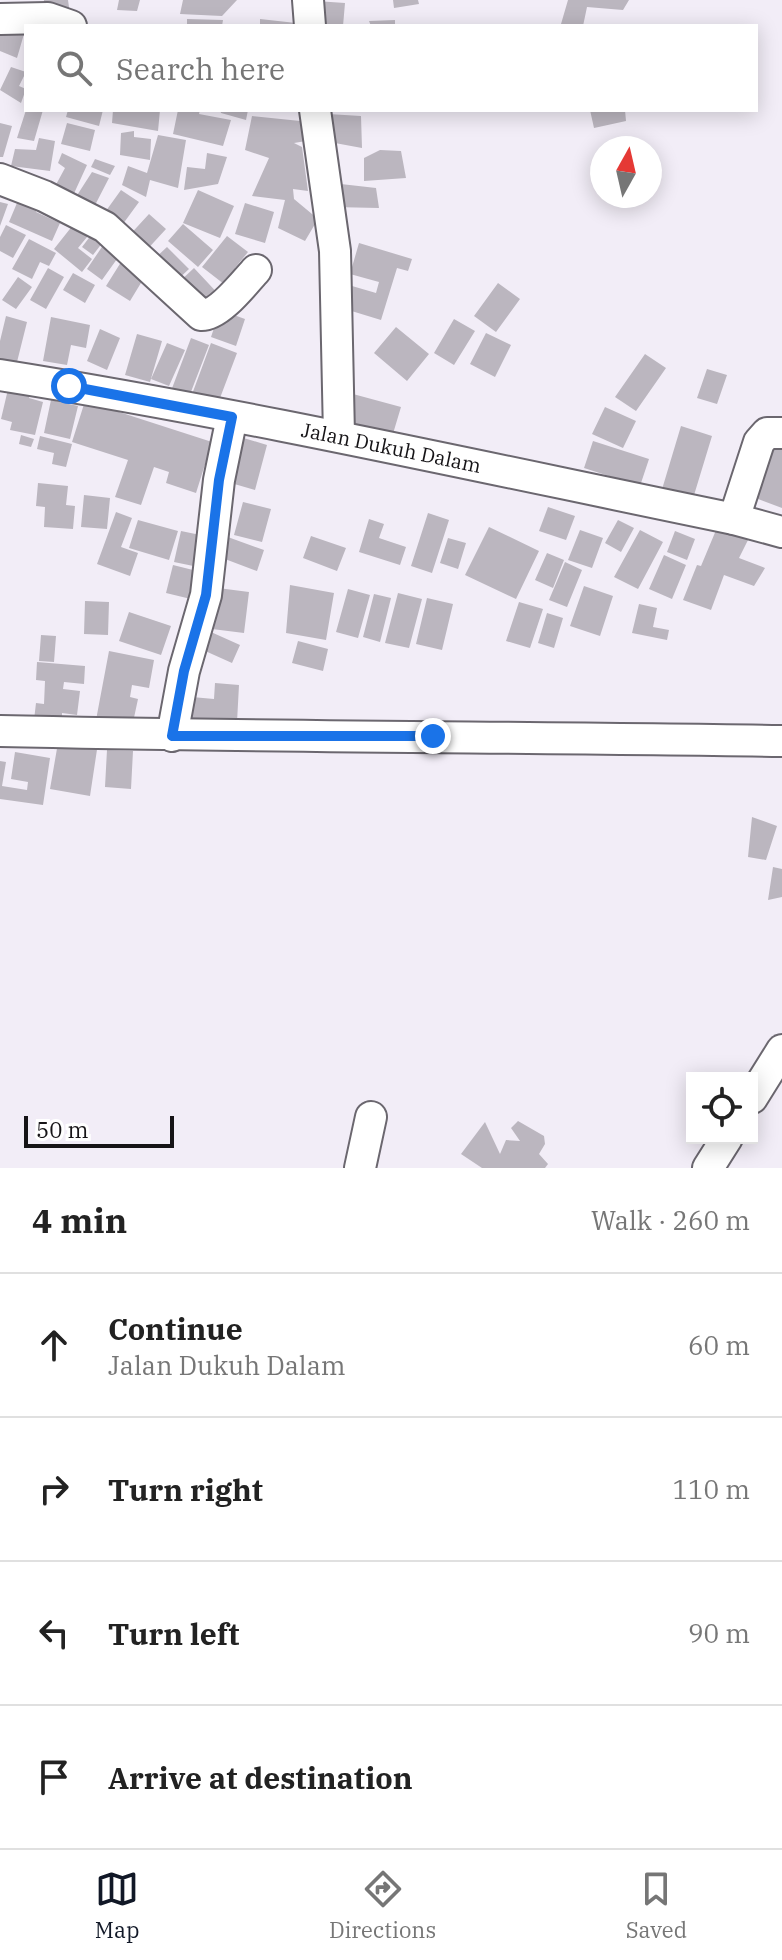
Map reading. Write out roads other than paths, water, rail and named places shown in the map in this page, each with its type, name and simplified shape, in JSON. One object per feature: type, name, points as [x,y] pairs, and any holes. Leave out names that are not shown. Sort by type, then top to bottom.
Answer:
[{"type":"street","points":[[308,0],[310,24]]},
{"type":"street","points":[[0,19],[48,18],[65,24]]},
{"type":"street","points":[[315,112],[335,251],[339,435]]},
{"type":"street","points":[[0,179],[44,196],[105,227],[201,315],[207,316],[216,311],[256,270]]},
{"type":"street","name":"Jalan Dukuh Dalam","points":[[0,375],[339,435],[734,519],[782,532]]},
{"type":"street","points":[[172,736],[184,671],[206,595],[219,480],[232,417]]},
{"type":"street","points":[[734,519],[759,442],[767,433],[782,433]]},
{"type":"street","points":[[0,731],[172,736],[782,741]]},
{"type":"street","points":[[758,1088],[782,1050]]},
{"type":"street","points":[[360,1168],[371,1117]]},
{"type":"street","points":[[708,1168],[723,1144]]}]
